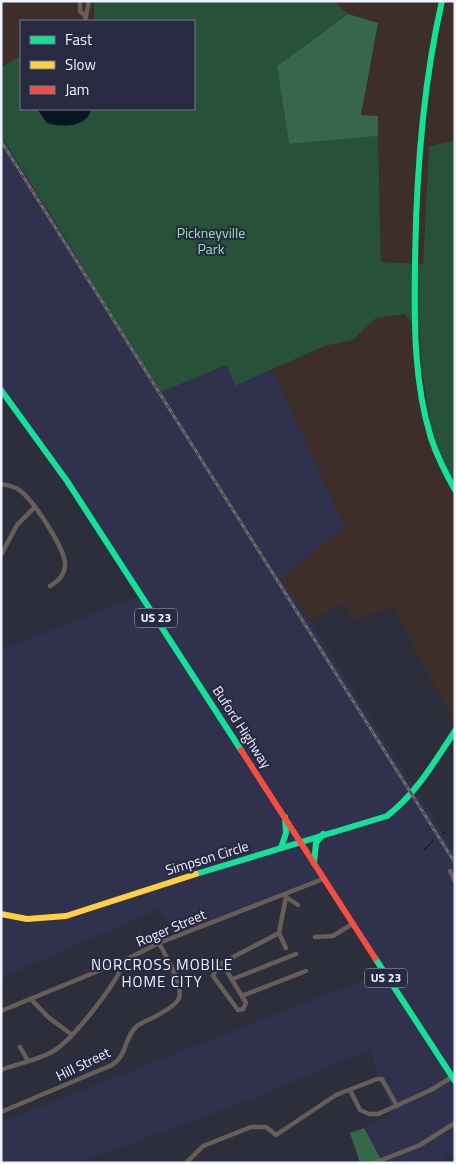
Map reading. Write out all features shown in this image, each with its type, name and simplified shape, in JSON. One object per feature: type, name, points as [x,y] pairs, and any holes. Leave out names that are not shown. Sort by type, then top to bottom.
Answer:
[{"type":"street","points":[[80,1],[80,10],[85,19]]},
{"type":"street","points":[[85,19],[89,8],[89,1]]},
{"type":"street","points":[[442,1],[428,60],[421,119],[416,206],[415,306],[418,359],[425,410],[434,446],[455,490]]},
{"type":"street","name":"Buford Highway","points":[[1,390],[67,481],[453,1079]]},
{"type":"street","points":[[1,403],[8,399]]},
{"type":"street","points":[[1,484],[20,491],[63,551],[65,559],[63,576],[50,586]]},
{"type":"street","points":[[1,555],[16,525],[34,508]]},
{"type":"street","name":"Simpson Circle","points":[[1,914],[27,919],[66,916],[323,834],[363,825],[387,816],[412,794],[455,731]]},
{"type":"street","points":[[281,848],[286,833],[285,816]]},
{"type":"street","points":[[314,864],[316,843],[323,834]]},
{"type":"street","points":[[450,871],[455,881]]},
{"type":"street","name":"Roger Street","points":[[1,1011],[125,960],[159,943],[285,896],[323,878]]},
{"type":"street","points":[[286,948],[279,933],[285,896],[298,904]]},
{"type":"street","points":[[315,938],[332,936],[352,924]]},
{"type":"street","points":[[222,963],[244,995],[245,1007],[238,1010],[213,976],[214,970],[222,963],[279,933]]},
{"type":"street","name":"Hill Street","points":[[1,1112],[112,1065],[118,1061],[130,1034],[137,1025],[150,1020],[177,1002],[180,996],[178,981],[159,943]]},
{"type":"street","points":[[232,979],[296,954]]},
{"type":"street","points":[[1,1070],[52,1052],[103,999],[121,972],[125,960]]},
{"type":"street","points":[[244,995],[306,971]]},
{"type":"street","points":[[31,999],[48,1017],[71,1034]]},
{"type":"street","points":[[20,1047],[28,1061]]},
{"type":"street","points":[[186,1163],[203,1146],[251,1127],[266,1127],[276,1135],[336,1095],[377,1079],[382,1080],[397,1106]]},
{"type":"street","points":[[350,1090],[360,1110],[369,1114],[378,1114],[453,1079]]},
{"type":"street","points":[[374,1163],[420,1145],[455,1123]]},
{"type":"shaded area","points":[[1,1],[94,1],[94,20],[20,20],[20,56],[1,68]]},
{"type":"shaded area","points":[[334,1],[455,1],[455,140],[429,146],[423,264],[381,262],[378,116],[361,115],[378,23],[348,14]]},
{"type":"shaded area","points":[[38,110],[91,110],[85,119],[74,125],[53,125],[47,123]]},
{"type":"shaded area","points":[[1,136],[70,245],[123,337],[161,392],[228,365],[236,386],[272,369],[345,527],[282,577],[455,852],[455,1159],[449,1153],[443,1152],[449,1161],[447,1163],[399,1163],[398,1160],[383,1163],[364,1128],[394,1114],[379,1082],[370,1049],[250,1100],[78,1163],[1,1163],[1,1122],[381,973],[326,879],[180,936],[159,909],[1,978],[1,650],[139,596],[42,447],[1,392]]},
{"type":"shaded area","points":[[405,314],[420,334],[421,366],[431,428],[455,486],[455,724],[393,606],[352,621],[343,603],[310,621],[282,577],[345,527],[272,369],[324,346],[353,340],[376,318]]},
{"type":"green space","name":"Pickneyville Park","points":[[94,1],[334,1],[348,14],[277,66],[289,144],[378,136],[381,262],[423,264],[429,146],[455,140],[455,486],[436,445],[431,428],[421,366],[420,334],[405,314],[376,318],[353,340],[324,346],[235,386],[227,365],[161,392],[123,337],[70,245],[1,136],[1,68],[20,56],[20,110],[195,110],[195,20],[94,20]]},
{"type":"green space","points":[[348,14],[378,23],[361,115],[378,116],[378,136],[289,144],[277,66]]},
{"type":"green space","points":[[364,1128],[383,1163],[360,1163],[350,1133]]},
{"type":"waterway","points":[[424,850],[433,841]]},
{"type":"railway","points":[[1,141],[455,863]]},
{"type":"traffic: fast","points":[[442,1],[429,66],[421,132],[416,232],[415,331],[418,374],[425,417],[436,451],[455,490]]},
{"type":"traffic: fast","points":[[1,390],[67,481],[241,750]]},
{"type":"traffic: fast","points":[[196,874],[387,816],[416,787],[455,731]]},
{"type":"traffic: fast","points":[[281,848],[286,833],[285,817]]},
{"type":"traffic: fast","points":[[314,863],[316,843],[323,834]]},
{"type":"traffic: fast","points":[[375,958],[455,1081]]},
{"type":"traffic: slow","points":[[1,914],[27,919],[66,916],[196,874]]},
{"type":"traffic: jam","points":[[241,750],[375,958]]},
{"type":"district","name":"NORCROSS MOBILE HOME CITY","points":[[162,974]]}]
